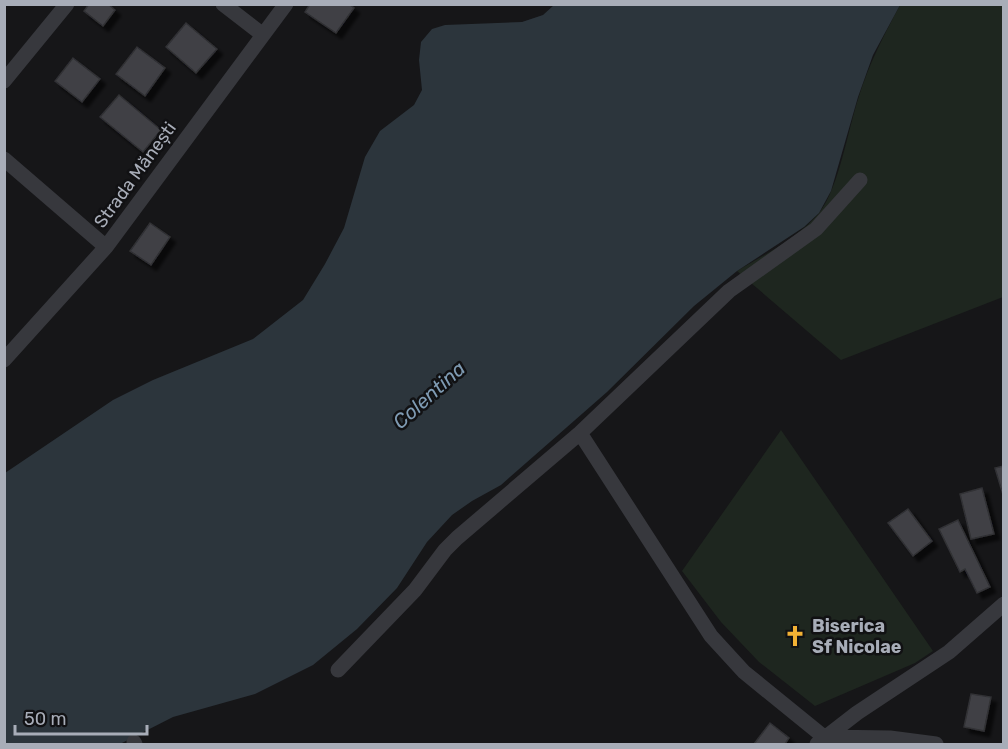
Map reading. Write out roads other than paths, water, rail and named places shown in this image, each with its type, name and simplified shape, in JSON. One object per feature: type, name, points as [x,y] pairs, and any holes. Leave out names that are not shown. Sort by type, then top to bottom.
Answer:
[{"type":"street","points":[[4,81],[67,4]]},
{"type":"street","points":[[223,4],[263,35]]},
{"type":"street","name":"Strada Mănești","points":[[4,360],[106,247],[286,4]]},
{"type":"street","points":[[4,159],[106,247]]},
{"type":"street","points":[[339,670],[415,590],[445,550],[580,433],[729,291],[816,229],[860,180]]},
{"type":"street","points":[[580,433],[711,636],[744,672],[821,741],[890,738],[936,744]]},
{"type":"street","points":[[821,741],[949,652],[1004,604]]},
{"type":"water","name":"Colentina","points":[[554,5],[900,5],[873,55],[858,97],[831,191],[819,213],[804,227],[737,271],[694,306],[607,392],[501,485],[452,515],[427,542],[397,588],[357,629],[313,665],[255,694],[173,717],[120,744],[5,744],[5,473],[113,400],[153,380],[253,339],[303,300],[344,228],[365,157],[380,131],[414,105],[422,90],[419,60],[421,42],[432,29],[445,25],[522,22],[543,15]]},
{"type":"place","name":"Biserica Sf Nicolae","points":[[795,636]]}]
